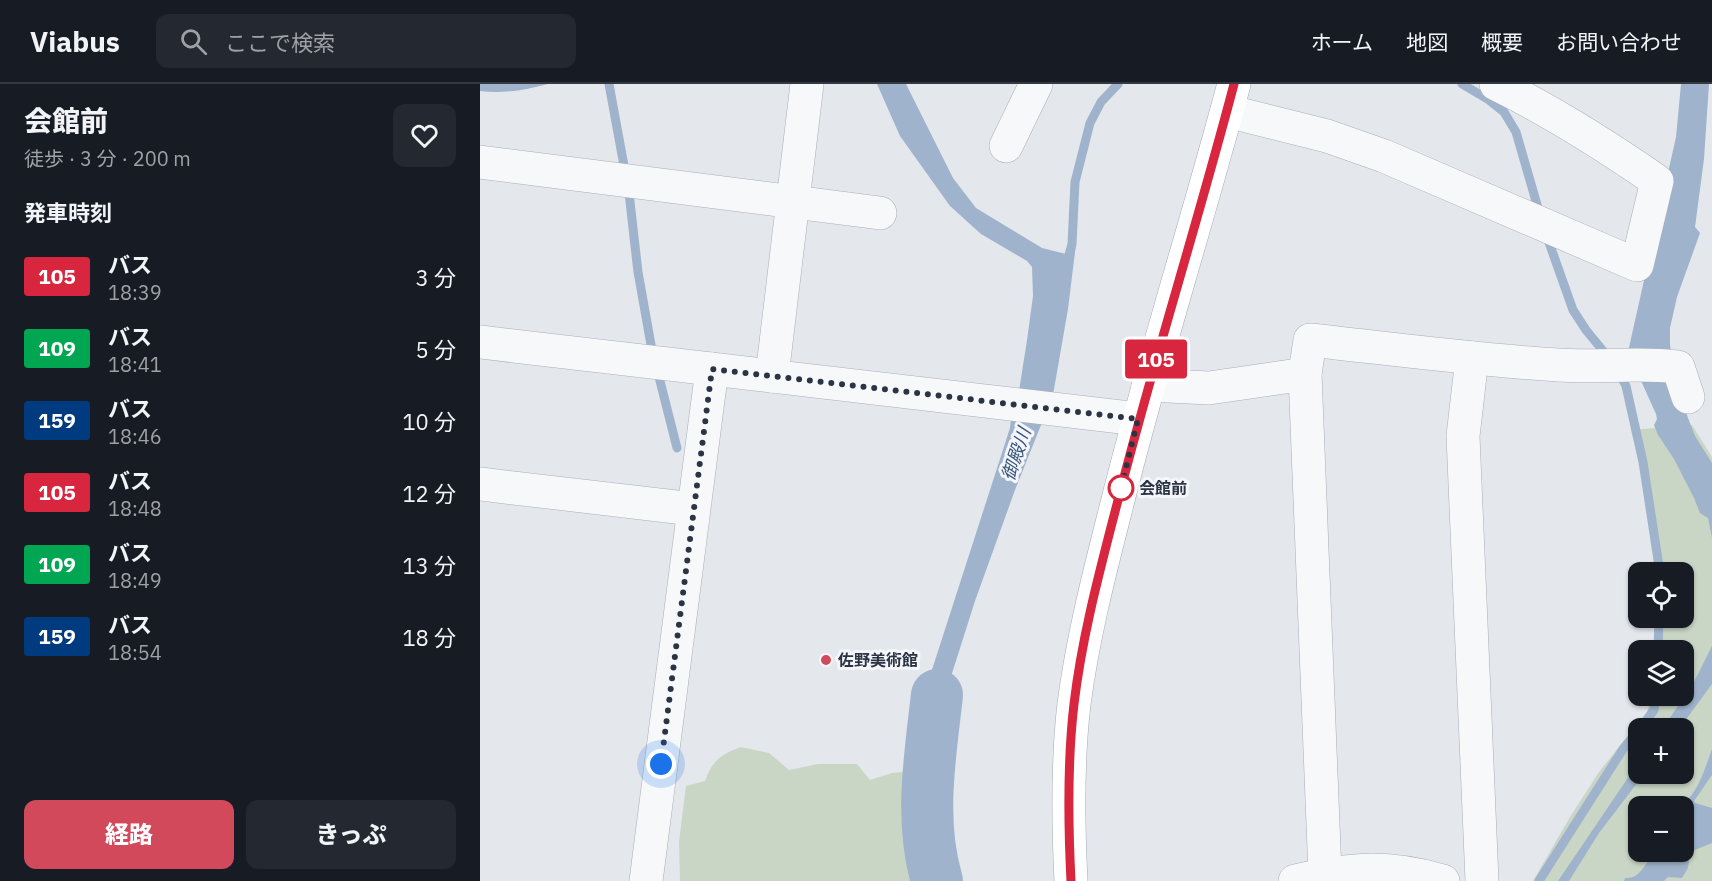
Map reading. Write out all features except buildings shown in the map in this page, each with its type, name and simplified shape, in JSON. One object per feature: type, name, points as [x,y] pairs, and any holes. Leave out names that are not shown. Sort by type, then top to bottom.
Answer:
[{"type":"main road","points":[[1071,881],[1068,833],[1074,703],[1094,595],[1138,419],[1231,97]]},
{"type":"street","points":[[772,376],[807,84]]},
{"type":"street","points":[[1006,146],[1036,84]]},
{"type":"street","points":[[1231,97],[1327,136],[1384,156],[1637,265],[1657,181],[1550,111],[1496,84]]},
{"type":"street","points":[[480,162],[880,213]]},
{"type":"street","points":[[1443,881],[1412,873],[1382,869],[1310,878],[1305,374],[1310,340],[1559,365],[1631,364],[1678,367],[1689,397]]},
{"type":"street","points":[[480,342],[1138,419]]},
{"type":"street","points":[[1472,358],[1463,436],[1482,881]]},
{"type":"street","points":[[646,881],[712,369]]},
{"type":"street","points":[[1148,385],[1209,388],[1305,374]]},
{"type":"street","points":[[480,483],[693,509]]},
{"type":"green space","points":[[1692,425],[1712,457],[1712,881],[1533,881],[1599,772],[1628,736],[1628,784],[1694,784],[1694,718],[1642,718],[1648,706],[1694,706],[1694,640],[1655,640],[1655,628],[1694,628],[1694,562],[1656,562],[1645,483],[1631,430]]},
{"type":"green space","points":[[741,747],[769,753],[789,770],[818,764],[857,764],[870,780],[892,773],[910,771],[920,789],[917,817],[924,850],[922,873],[925,881],[680,881],[679,842],[686,786],[705,781],[718,759]]},
{"type":"water","points":[[480,84],[548,84],[523,90],[498,92],[480,91]]},
{"type":"water","points":[[877,84],[906,84],[953,178],[976,208],[1042,248],[1066,254],[1068,243],[1076,244],[1068,309],[1053,395],[1015,490],[975,601],[947,689],[942,768],[919,764],[929,679],[1010,428],[1012,410],[1019,391],[1027,340],[1033,296],[1032,267],[1027,261],[981,234],[950,206],[900,136]]},
{"type":"water","points":[[1681,84],[1709,84],[1704,159],[1695,227],[1700,233],[1677,297],[1670,328],[1670,344],[1673,369],[1688,418],[1695,436],[1712,463],[1712,538],[1708,518],[1700,513],[1674,459],[1658,435],[1654,425],[1657,419],[1656,414],[1628,352],[1676,137]]},
{"type":"water","points":[[1712,646],[1712,684],[1687,718],[1670,718],[1678,706],[1694,706],[1694,682]]},
{"type":"water","points":[[1712,749],[1712,775],[1694,801],[1694,796],[1691,796],[1702,777]]},
{"type":"water","points":[[1628,778],[1628,784],[1636,784],[1599,833],[1569,881],[1558,881]]},
{"type":"water","points":[[1694,801],[1712,808],[1712,843],[1694,850]]},
{"type":"water","points":[[1647,862],[1689,862],[1682,878],[1668,877],[1664,881],[1624,881],[1625,878],[1631,878],[1639,873]]},
{"type":"waterway","points":[[609,84],[629,193],[638,272],[653,356]]},
{"type":"waterway","points":[[1069,255],[1072,244],[1075,182],[1090,123],[1101,102],[1118,84]]},
{"type":"waterway","points":[[1462,84],[1504,112],[1516,132],[1540,215]]},
{"type":"waterway","points":[[1546,234],[1573,310],[1608,357]]},
{"type":"waterway","points":[[657,369],[677,448]]},
{"type":"waterway","points":[[1618,371],[1626,386],[1643,462],[1658,562]]},
{"type":"waterway","points":[[1658,640],[1659,628]]},
{"type":"waterway","name":"御殿川","points":[[937,695],[929,765],[927,812],[928,835],[937,881]]},
{"type":"waterway","points":[[1648,718],[1655,706]]},
{"type":"waterway","points":[[1539,881],[1628,743]]},
{"type":"bus line","name":"105","points":[[1071,881],[1068,833],[1074,703],[1094,595],[1138,419],[1234,84]]},
{"type":"place","name":"会館前","points":[[1121,488]]},
{"type":"place","name":"佐野美術館","points":[[826,660]]},
{"type":"route","points":[[661,764],[712,369],[1138,419],[1121,488]]}]
